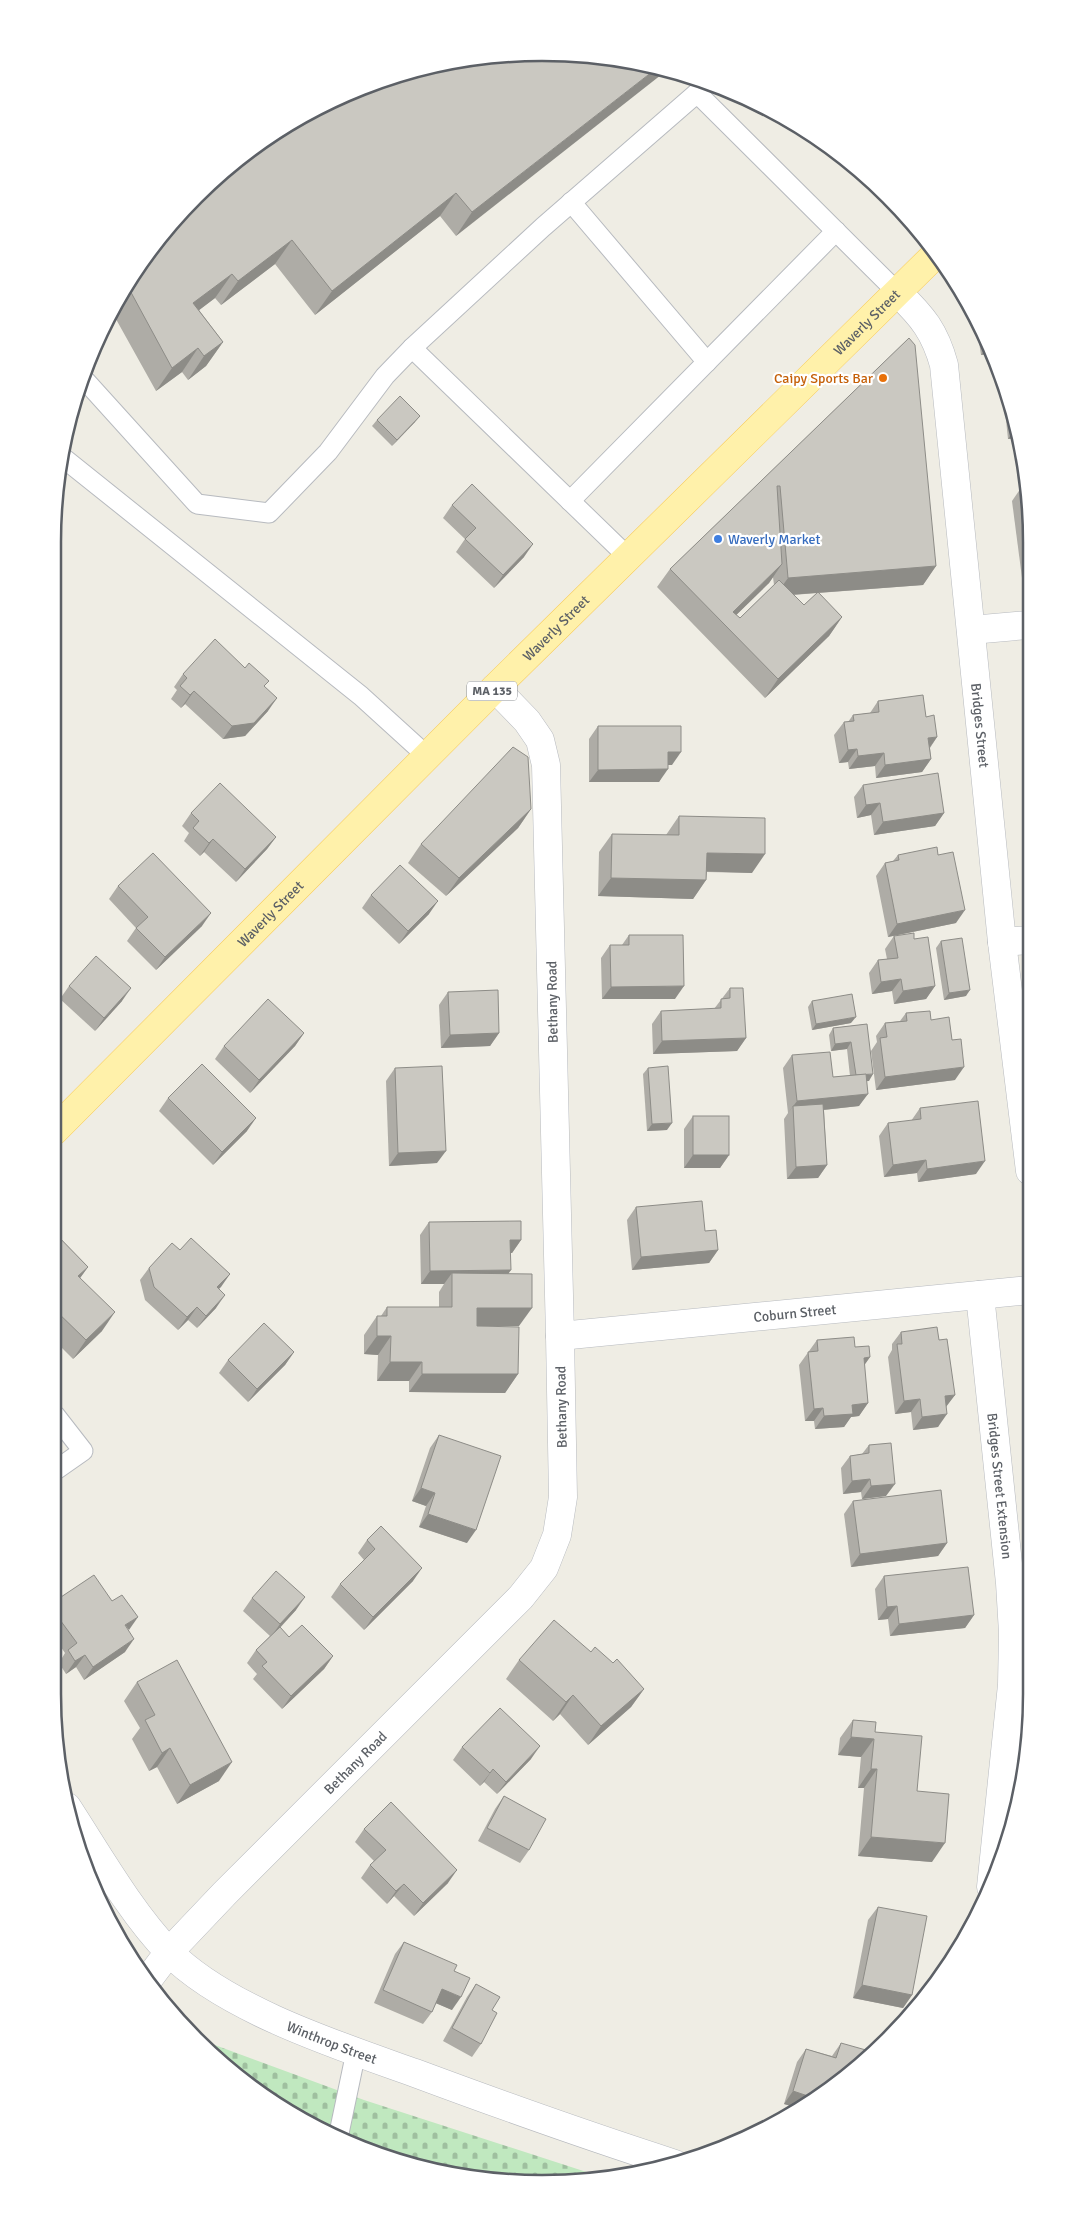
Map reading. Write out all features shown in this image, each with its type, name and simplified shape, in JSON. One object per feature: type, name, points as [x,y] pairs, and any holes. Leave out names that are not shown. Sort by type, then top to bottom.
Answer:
[{"type":"main road","name":"Waverly Street","points":[[61,1123],[495,688],[931,259]]},
{"type":"street","name":"Bridges Street","points":[[898,293],[927,324],[937,342],[944,365],[1002,942],[1023,1114]]},
{"type":"street","points":[[971,630],[1023,625]]},
{"type":"street","name":"Bethany Road","points":[[152,1975],[169,1952],[225,1893],[521,1597],[544,1568],[557,1535],[562,1496],[560,1336],[546,765],[540,740],[527,722],[495,688]]},
{"type":"street","points":[[1002,942],[1023,940]]},
{"type":"street","name":"Coburn Street","points":[[560,1336],[1023,1291]]},
{"type":"street","name":"Bridges Street Extension","points":[[980,1295],[1010,1583],[1013,1633],[1022,1684],[998,1846]]},
{"type":"street","name":"Winthrop Street","points":[[81,1830],[142,1920],[169,1952],[204,1980],[250,2008],[356,2052],[538,2118],[661,2159]]},
{"type":"lane","points":[[88,384],[198,504],[269,514],[328,452],[385,376],[412,348],[571,202],[701,89]]},
{"type":"lane","points":[[703,89],[836,231],[898,293]]},
{"type":"lane","points":[[571,202],[707,362]]},
{"type":"lane","points":[[570,501],[836,231]]},
{"type":"lane","points":[[412,348],[628,558]]},
{"type":"lane","points":[[68,461],[361,696],[427,756]]},
{"type":"lane","points":[[61,1422],[83,1450],[61,1466]]},
{"type":"lane","points":[[340,2130],[356,2052]]},
{"type":"green space","points":[[213,2044],[364,2100],[588,2173],[542,2175],[479,2171],[448,2166],[387,2149],[329,2125],[275,2094],[249,2075]]},
{"type":"building","points":[[542,61],[605,65],[650,74],[472,212],[456,193],[332,291],[292,240],[238,281],[232,274],[193,303],[223,342],[204,356],[198,348],[172,368],[131,293],[161,249],[202,202],[249,161],[275,142],[329,111],[358,98],[387,87],[448,70],[479,65]]},
{"type":"building","points":[[909,338],[915,345],[936,566],[788,578],[780,486],[777,486],[782,564],[733,612],[740,618],[779,580],[804,605],[818,592],[842,617],[778,679],[670,569]]},
{"type":"building","points":[[400,396],[420,416],[397,440],[377,420]]},
{"type":"building","points":[[472,484],[533,544],[503,575],[465,539],[476,528],[452,505]]},
{"type":"building","points":[[215,639],[245,668],[249,663],[269,681],[264,686],[277,698],[254,723],[232,726],[194,691],[190,695],[180,686],[187,678],[183,674]]},
{"type":"building","points":[[923,695],[926,717],[934,715],[937,737],[928,738],[931,759],[885,765],[884,753],[858,756],[857,749],[848,750],[844,722],[854,721],[853,715],[879,712],[878,701]]},
{"type":"building","points":[[598,726],[681,726],[681,752],[668,752],[668,769],[598,770]]},
{"type":"building","points":[[513,747],[528,757],[531,809],[459,878],[421,844]]},
{"type":"building","points":[[938,773],[944,813],[883,822],[880,803],[866,805],[863,785]]},
{"type":"building","points":[[220,783],[276,837],[245,869],[213,839],[209,843],[193,828],[199,821],[191,813]]},
{"type":"building","points":[[679,816],[765,818],[765,854],[707,853],[706,880],[611,878],[612,834],[679,835]]},
{"type":"building","points":[[937,847],[938,855],[953,852],[965,910],[897,924],[885,863],[899,860],[898,855]]},
{"type":"building","points":[[153,853],[211,913],[165,957],[136,928],[148,917],[118,886]]},
{"type":"building","points":[[400,865],[438,901],[408,931],[371,895]]},
{"type":"building","points":[[914,933],[914,939],[928,937],[935,986],[903,991],[901,979],[881,982],[878,960],[898,958],[894,936]]},
{"type":"building","points":[[629,935],[683,935],[684,986],[611,987],[610,945],[629,945]]},
{"type":"building","points":[[962,938],[970,990],[949,993],[941,941]]},
{"type":"building","points":[[96,956],[131,988],[104,1018],[69,986]]},
{"type":"building","points":[[730,988],[743,988],[746,1038],[662,1041],[661,1011],[721,1008],[721,999],[730,998]]},
{"type":"building","points":[[498,990],[499,1033],[450,1035],[448,992]]},
{"type":"building","points":[[852,994],[856,1017],[816,1024],[812,1001]]},
{"type":"building","points":[[268,999],[304,1033],[259,1080],[224,1046]]},
{"type":"building","points":[[930,1011],[931,1020],[949,1017],[952,1040],[961,1039],[964,1067],[885,1077],[880,1038],[887,1037],[885,1023],[907,1021],[906,1013]]},
{"type":"building","points":[[867,1024],[873,1074],[856,1075],[851,1042],[835,1044],[833,1028]]},
{"type":"building","points":[[830,1052],[833,1077],[866,1074],[868,1094],[797,1101],[792,1055]]},
{"type":"building","points":[[202,1064],[256,1118],[222,1152],[168,1098]]},
{"type":"building","points":[[442,1066],[446,1151],[398,1153],[395,1068]]},
{"type":"building","points":[[668,1066],[672,1123],[652,1124],[648,1068]]},
{"type":"building","points":[[978,1101],[985,1161],[927,1169],[926,1160],[893,1165],[888,1123],[921,1119],[920,1108]]},
{"type":"building","points":[[823,1104],[827,1165],[796,1167],[793,1106]]},
{"type":"building","points":[[693,1116],[729,1116],[729,1155],[693,1155]]},
{"type":"building","points":[[702,1201],[705,1231],[716,1230],[718,1250],[641,1257],[636,1207]]},
{"type":"building","points":[[521,1221],[521,1240],[510,1240],[511,1270],[430,1271],[429,1222]]},
{"type":"building","points":[[191,1238],[230,1274],[217,1287],[225,1295],[206,1316],[197,1307],[187,1317],[154,1287],[149,1268],[172,1243],[180,1250]]},
{"type":"building","points":[[61,1239],[88,1267],[78,1276],[115,1312],[86,1340],[61,1316]]},
{"type":"building","points":[[452,1273],[532,1274],[532,1308],[477,1308],[477,1326],[519,1327],[518,1374],[422,1374],[422,1362],[390,1362],[391,1336],[377,1336],[377,1316],[387,1316],[387,1307],[452,1307]]},
{"type":"building","points":[[264,1323],[294,1352],[257,1389],[228,1360]]},
{"type":"building","points":[[937,1327],[939,1340],[947,1339],[955,1395],[945,1396],[947,1414],[922,1417],[920,1399],[904,1401],[897,1344],[902,1344],[901,1332]]},
{"type":"building","points":[[854,1337],[855,1347],[869,1346],[870,1357],[864,1358],[868,1403],[852,1405],[853,1414],[824,1416],[823,1408],[814,1409],[808,1352],[818,1351],[817,1340]]},
{"type":"building","points":[[439,1435],[501,1456],[476,1530],[428,1514],[435,1493],[421,1488]]},
{"type":"building","points":[[891,1443],[895,1484],[871,1486],[870,1479],[852,1481],[850,1456],[869,1453],[869,1445]]},
{"type":"building","points":[[941,1490],[947,1543],[860,1554],[853,1501]]},
{"type":"building","points":[[381,1526],[422,1568],[373,1617],[340,1584],[375,1549],[367,1540]]},
{"type":"building","points":[[968,1567],[974,1615],[899,1624],[897,1606],[887,1607],[884,1576]]},
{"type":"building","points":[[276,1571],[305,1597],[280,1624],[252,1598]]},
{"type":"building","points":[[94,1575],[112,1601],[122,1595],[138,1617],[125,1625],[134,1639],[93,1667],[85,1655],[75,1661],[68,1650],[77,1643],[61,1621],[61,1597]]},
{"type":"building","points":[[554,1620],[591,1652],[595,1647],[613,1663],[617,1659],[644,1689],[601,1726],[573,1695],[566,1702],[519,1660]]},
{"type":"building","points":[[302,1625],[333,1656],[291,1696],[262,1666],[267,1662],[256,1650],[280,1627],[289,1637]]},
{"type":"building","points":[[177,1660],[232,1762],[190,1785],[170,1748],[162,1753],[145,1720],[155,1715],[137,1682]]},
{"type":"building","points":[[500,1708],[540,1746],[506,1782],[493,1769],[490,1773],[462,1747]]},
{"type":"building","points":[[853,1720],[876,1722],[875,1732],[922,1736],[917,1791],[949,1794],[945,1843],[871,1837],[877,1769],[871,1769],[874,1739],[851,1737]]},
{"type":"building","points":[[504,1796],[546,1819],[529,1850],[487,1828]]},
{"type":"building","points":[[391,1802],[457,1870],[423,1903],[404,1884],[396,1891],[370,1865],[386,1850],[364,1829]]},
{"type":"building","points":[[878,1907],[927,1916],[912,1995],[862,1985]]},
{"type":"building","points":[[404,1942],[457,1965],[454,1971],[470,1978],[461,1997],[442,1989],[432,2012],[383,1990]]},
{"type":"building","points":[[476,1984],[500,1997],[492,2010],[497,2013],[481,2044],[452,2028]]},
{"type":"building","points":[[841,2043],[865,2050],[806,2095],[793,2091],[806,2049],[836,2058]]},
{"type":"place","name":"Caipy Sports Bar","points":[[883,378]]},
{"type":"place","name":"Waverly Market","points":[[718,539]]}]
